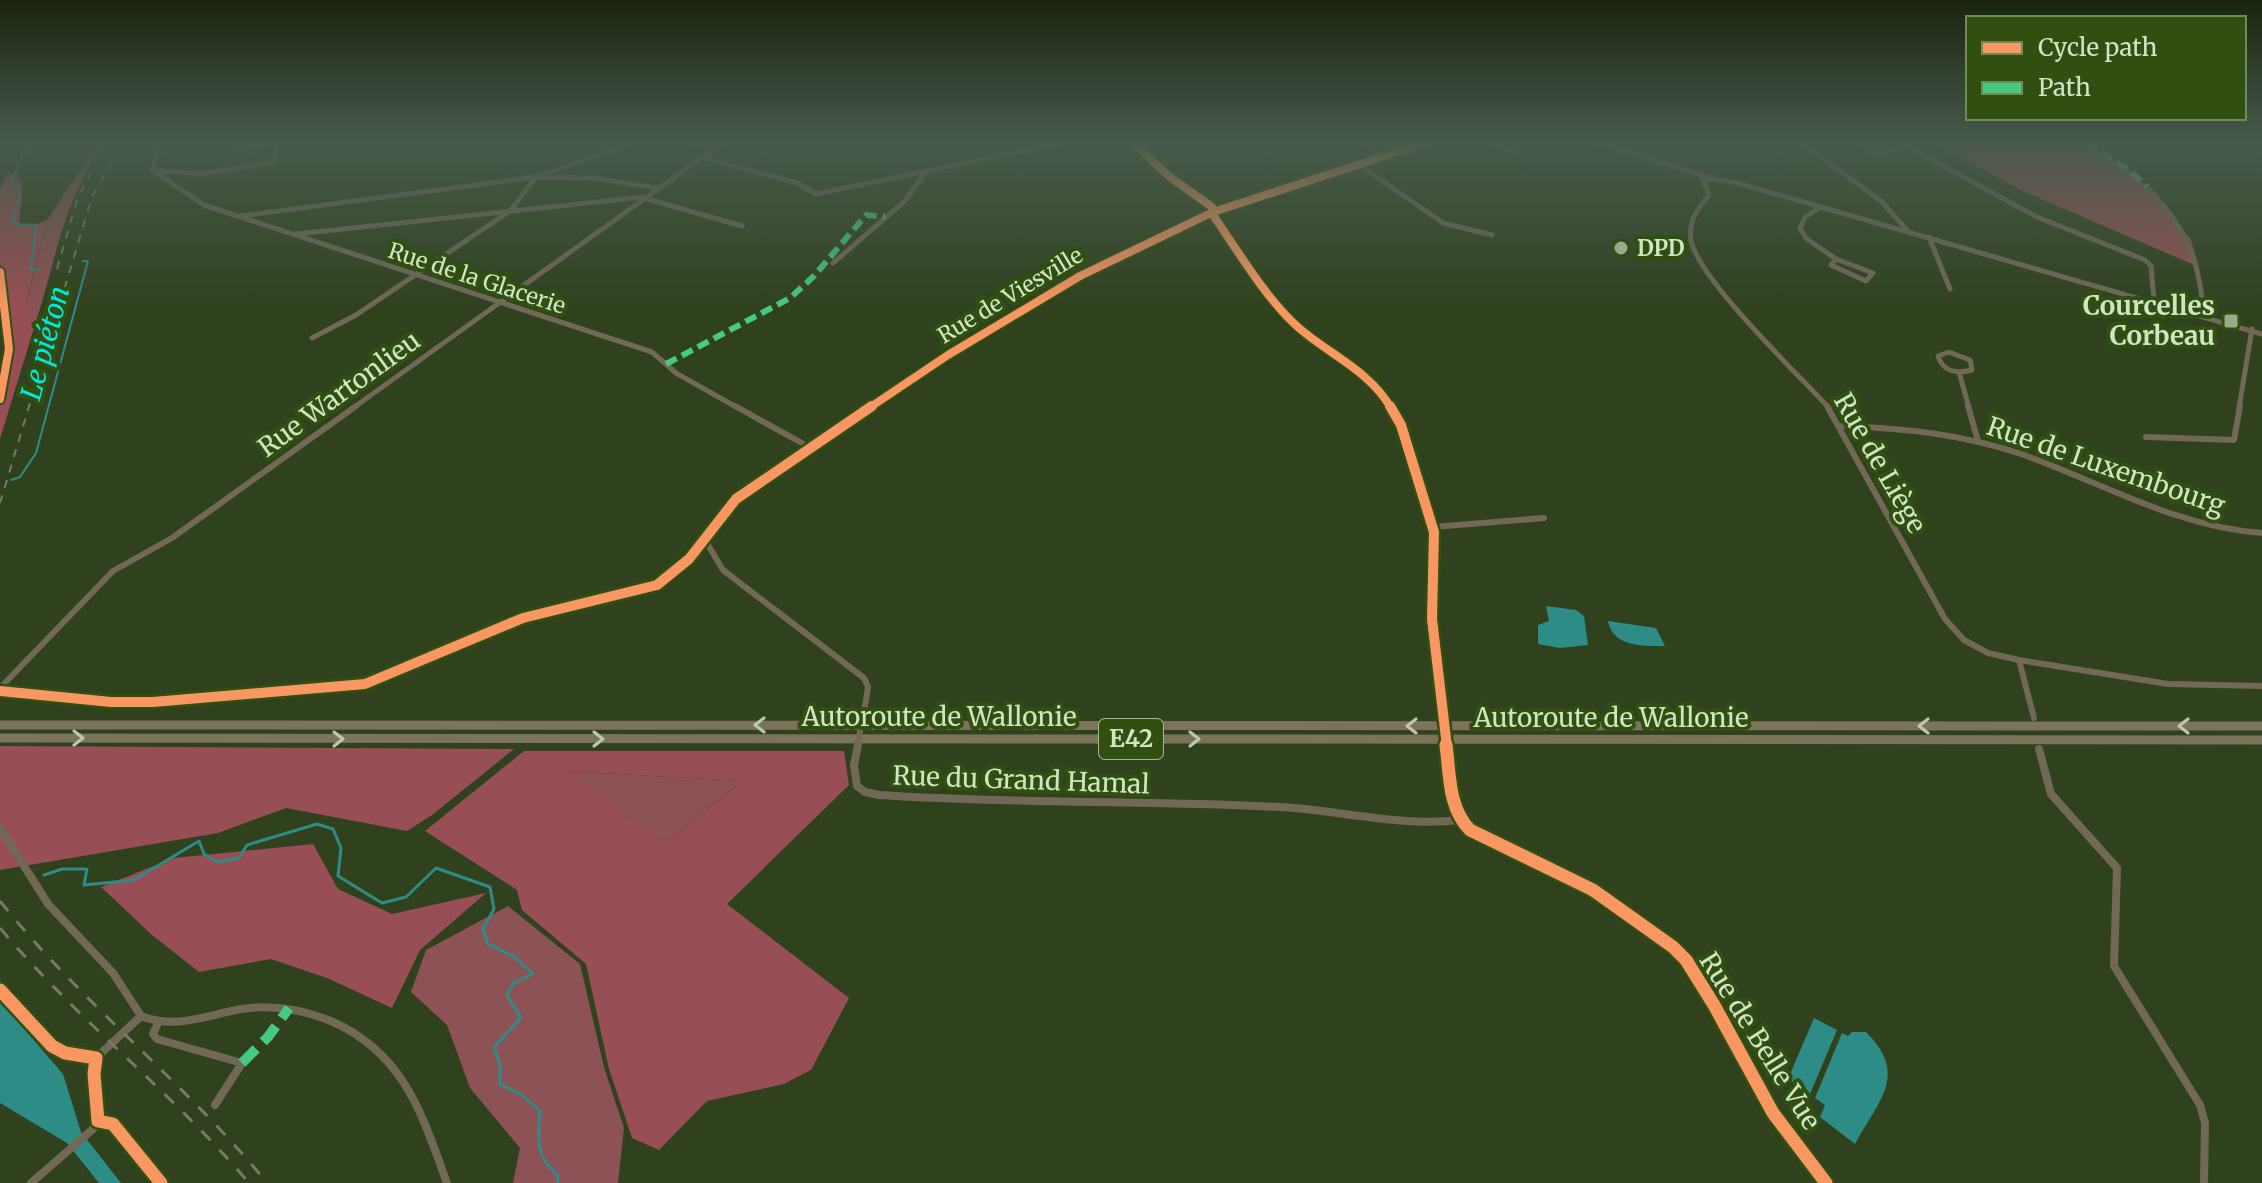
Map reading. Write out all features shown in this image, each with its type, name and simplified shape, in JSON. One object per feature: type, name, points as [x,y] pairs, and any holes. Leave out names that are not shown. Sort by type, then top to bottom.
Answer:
[{"type":"highway","name":"Autoroute de Wallonie","points":[[0,725],[2262,726]]},
{"type":"highway","name":"Autoroute de Wallonie","points":[[0,738],[2262,740]]},
{"type":"street","name":"Rue de la Glacerie","points":[[191,198],[238,217],[652,352],[676,373],[809,447]]},
{"type":"street","points":[[238,217],[378,198]]},
{"type":"street","points":[[312,338],[356,315],[416,275],[510,211],[520,198]]},
{"type":"street","points":[[291,234],[643,198]]},
{"type":"street","name":"Rue Wartonlieu","points":[[0,689],[113,571],[172,538],[645,198]]},
{"type":"street","points":[[646,198],[742,226]]},
{"type":"street","points":[[833,263],[907,198]]},
{"type":"street","points":[[1200,198],[1212,207],[1252,272],[1297,327],[1363,374],[1385,397],[1401,425],[1433,527],[1432,619],[1449,768],[1455,809],[1460,820]]},
{"type":"street","name":"Rue de Viesville","points":[[0,689],[111,702],[153,702],[365,684],[523,618],[657,585],[674,574],[736,499],[948,355],[1080,276],[1167,231],[1255,198]]},
{"type":"street","points":[[1407,198],[1443,223],[1492,235]]},
{"type":"street","name":"Rue de Liège","points":[[1707,198],[1691,225],[1691,242],[1699,262],[1713,282],[1829,408],[1945,619],[1964,640],[1988,653],[2019,660],[2168,684],[2262,686]]},
{"type":"street","points":[[1785,198],[2154,300],[2262,334]]},
{"type":"street","points":[[1877,198],[1907,230]]},
{"type":"street","points":[[2003,198],[2037,217],[2145,260],[2151,266],[2154,300]]},
{"type":"street","points":[[2156,198],[2191,240],[2199,267],[2204,315]]},
{"type":"street","points":[[1822,207],[1805,217],[1800,228],[1807,239],[1836,259],[1873,273],[1866,281],[1837,270],[1831,265],[1836,259]]},
{"type":"street","points":[[1929,237],[1950,289]]},
{"type":"street","points":[[2146,437],[2234,440],[2252,329]]},
{"type":"street","points":[[1949,352],[1970,360],[1972,370],[1959,372],[1944,367],[1938,356],[1949,352]]},
{"type":"street","points":[[1959,372],[1978,441]]},
{"type":"street","name":"Rue de Luxembourg","points":[[1841,426],[1910,429],[1978,441],[2020,453],[2192,521],[2222,529],[2262,533]]},
{"type":"street","points":[[1433,527],[1544,518]]},
{"type":"street","name":"Rue du Grand Hamal","points":[[705,540],[723,570],[864,678],[868,687],[854,765],[857,786],[865,792],[1024,804],[1277,806],[1415,822],[1460,820]]},
{"type":"street","points":[[2019,660],[2034,718]]},
{"type":"street","points":[[2039,749],[2051,794],[2117,868],[2114,966],[2200,1105],[2205,1123],[2204,1183]]},
{"type":"street","name":"Rue de Belle Vue","points":[[1460,820],[1484,839],[1593,890],[1673,947],[1686,960],[1714,1005],[1773,1113],[1826,1183]]},
{"type":"street","points":[[0,828],[48,904],[113,973],[141,1016],[158,1023],[183,1022],[253,1008],[275,1007],[307,1012],[347,1027],[380,1052],[411,1088],[447,1183]]},
{"type":"street","points":[[31,1183],[87,1137],[98,1121],[101,1107],[93,1075],[96,1058],[141,1016]]},
{"type":"street","points":[[158,1023],[153,1034],[157,1039],[242,1063],[215,1105]]},
{"type":"shaded area","points":[[0,198],[22,198],[19,223],[37,224],[47,220],[26,303],[34,328],[0,439],[0,397],[9,340],[0,261]]},
{"type":"shaded area","points":[[62,198],[74,198],[34,328],[26,304],[47,220]]},
{"type":"shaded area","points":[[2039,198],[2156,198],[2191,240],[2199,267]]},
{"type":"shaded area","points":[[0,746],[514,749],[432,815],[407,831],[286,808],[218,833],[0,870]]},
{"type":"shaded area","points":[[524,751],[844,751],[849,785],[727,904],[849,998],[811,1070],[784,1084],[707,1101],[659,1150],[632,1138],[609,1069],[586,964],[522,910],[517,890],[425,831]],"holes":[[[568,771],[740,781],[664,844]]]},
{"type":"shaded area","points":[[566,771],[742,781],[664,844]]},
{"type":"shaded area","points":[[313,844],[338,889],[392,914],[486,893],[420,950],[392,1008],[327,978],[271,959],[199,972],[152,935],[101,887],[174,858]]},
{"type":"shaded area","points":[[508,906],[580,964],[604,1067],[624,1128],[618,1183],[513,1183],[520,1148],[470,1088],[447,1025],[411,992],[426,950]]},
{"type":"water","points":[[1546,606],[1576,610],[1584,616],[1588,645],[1560,648],[1538,644],[1538,625],[1549,621]]},
{"type":"water","points":[[1608,621],[1656,628],[1665,646],[1638,645],[1622,640],[1611,630]]},
{"type":"water","points":[[0,1001],[63,1074],[81,1132],[121,1183],[99,1183],[67,1143],[0,1103]]},
{"type":"water","points":[[1814,1018],[1837,1030],[1810,1094],[1788,1079]]},
{"type":"water","points":[[1852,1032],[1866,1032],[1879,1047],[1888,1075],[1880,1101],[1855,1144],[1820,1117],[1825,1105],[1815,1098],[1842,1033],[1848,1036]]},
{"type":"waterway","name":"Le piéton","points":[[19,198],[13,219],[17,225],[36,226],[31,270],[39,269]]},
{"type":"waterway","name":"Le piéton","points":[[11,480],[20,477],[36,453],[88,261],[83,261]]},
{"type":"waterway","points":[[44,875],[62,869],[87,869],[84,885],[134,880],[199,841],[204,854],[217,862],[239,858],[247,845],[317,824],[333,829],[341,848],[338,876],[382,903],[406,897],[436,868],[490,887],[494,909],[483,929],[488,944],[515,957],[533,974],[514,983],[507,995],[521,1018],[494,1047],[500,1065],[500,1084],[522,1095],[540,1111],[540,1146],[545,1161],[558,1175],[557,1183]]},
{"type":"railway","points":[[57,269],[78,198]]},
{"type":"railway","points":[[0,503],[92,198]]},
{"type":"railway","points":[[0,901],[64,974],[202,1111],[267,1183]]},
{"type":"railway","points":[[0,928],[60,993],[188,1118],[249,1183]]},
{"type":"marked path","points":[[666,364],[790,298],[814,276],[866,215],[885,217]]},
{"type":"marked path","points":[[242,1063],[268,1037],[289,1008]]},
{"type":"cycle path","points":[[1200,198],[1212,207],[1213,215],[1252,272],[1297,327],[1373,382],[1401,425],[1434,532],[1432,619],[1452,795],[1460,820],[1470,830],[1593,890],[1673,947],[1686,960],[1714,1005],[1773,1113],[1826,1183]]},
{"type":"cycle path","points":[[0,691],[111,702],[153,702],[365,684],[523,618],[657,585],[689,559],[736,499],[948,355],[1080,276],[1213,212],[1255,198]]},
{"type":"cycle path","points":[[0,272],[9,349],[0,399]]},
{"type":"cycle path","points":[[0,990],[52,1046],[65,1053],[96,1058],[94,1074],[98,1121],[113,1124],[161,1183]]},
{"type":"place","name":"DPD","points":[[1621,248]]},
{"type":"place","name":"Courcelles Corbeau","points":[[2231,321]]}]
